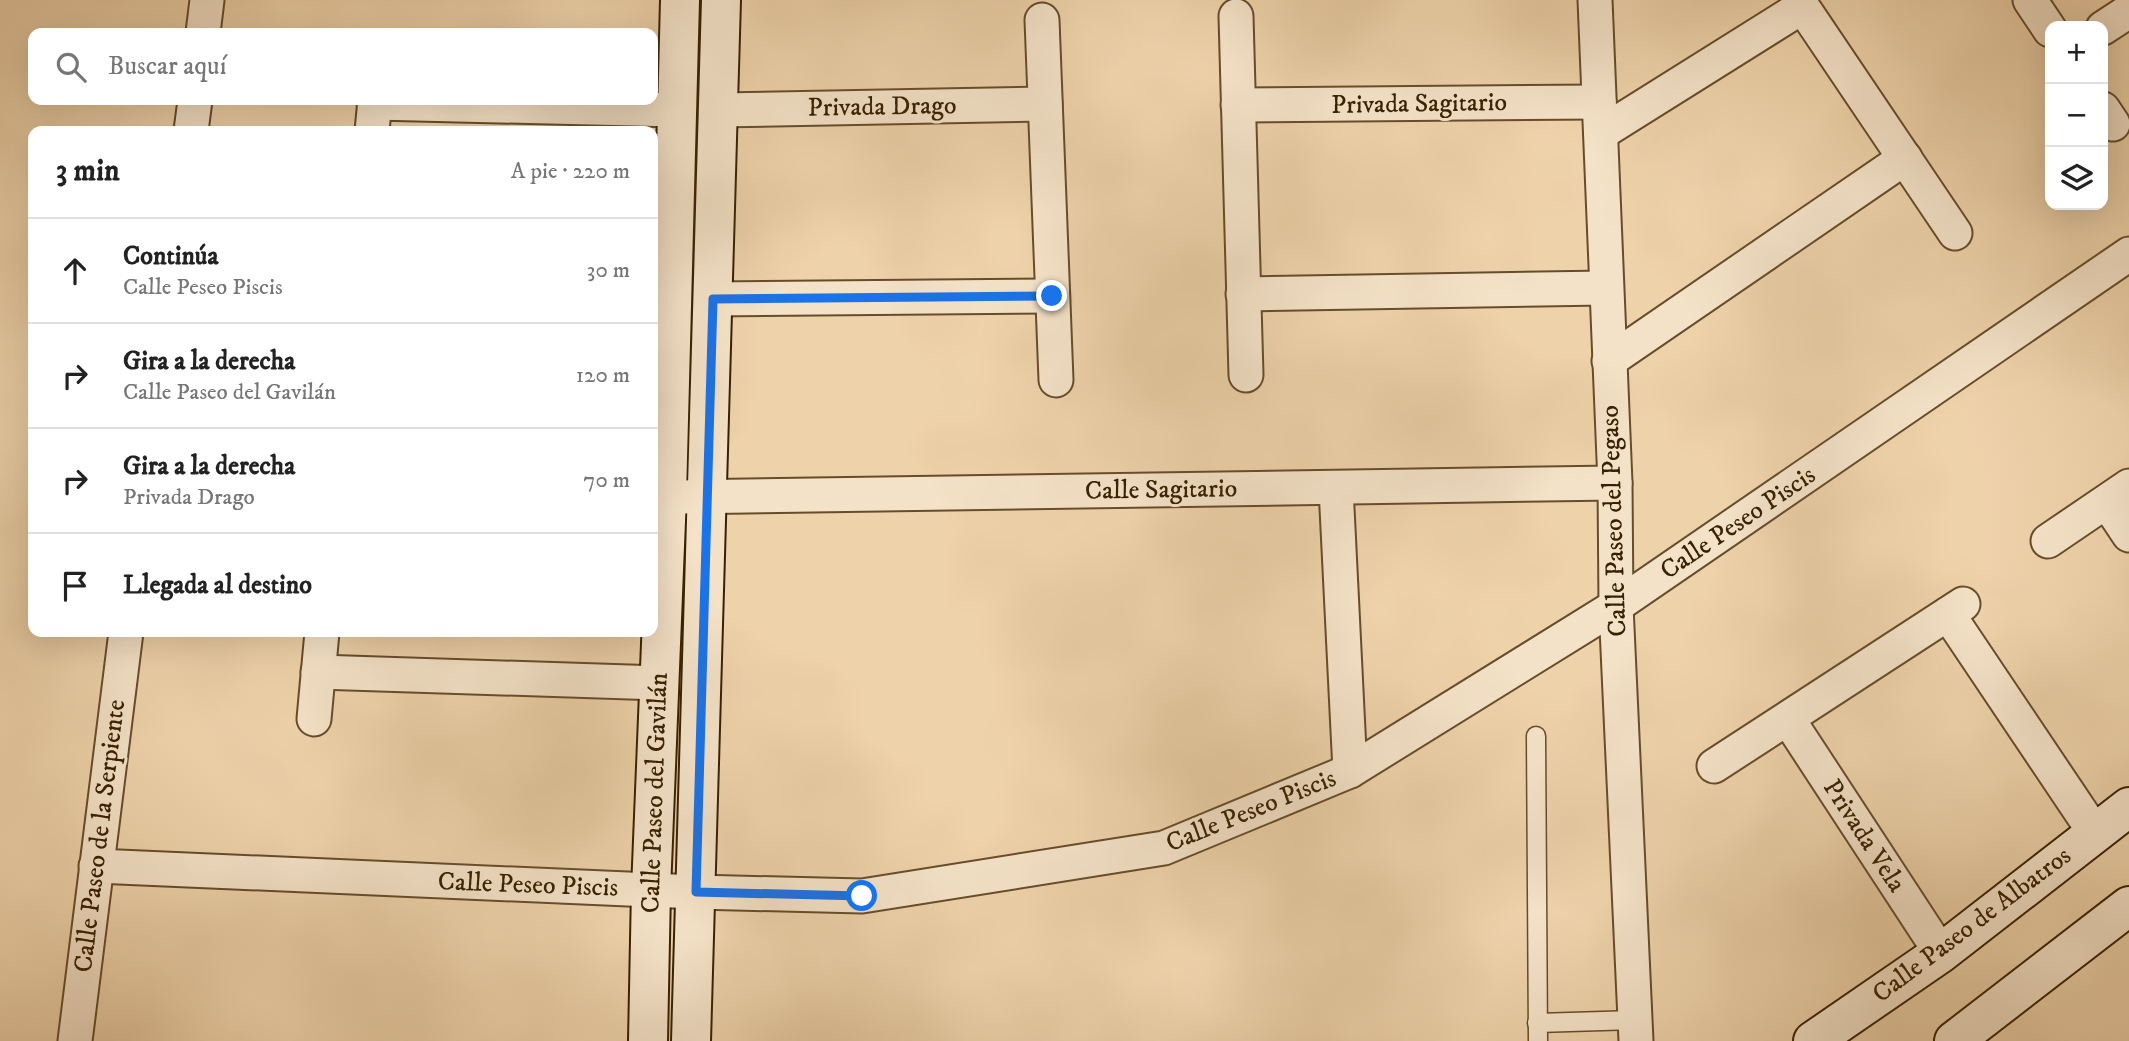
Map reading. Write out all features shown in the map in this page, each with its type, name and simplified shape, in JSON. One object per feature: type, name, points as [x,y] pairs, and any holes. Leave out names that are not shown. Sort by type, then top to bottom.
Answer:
[{"type":"street","points":[[204,28],[207,0]]},
{"type":"street","name":"Calle Paseo del Gavilán","points":[[648,1041],[660,682],[662,298],[677,110],[680,0]]},
{"type":"street","name":"Calle Paseo del Gavilán","points":[[691,1041],[721,0]]},
{"type":"street","name":"Calle Paseo del Pegaso","points":[[1595,0],[1615,483],[1616,606],[1635,1031]]},
{"type":"street","points":[[2030,0],[2045,22]]},
{"type":"street","points":[[1600,118],[1800,3],[1955,233]]},
{"type":"street","points":[[2108,25],[2129,11]]},
{"type":"street","points":[[1236,16],[1245,375]]},
{"type":"street","points":[[1042,20],[1056,380]]},
{"type":"street","name":"Privada Drago","points":[[718,110],[1045,104]]},
{"type":"street","points":[[192,126],[194,105]]},
{"type":"street","name":"Privada Sagitario","points":[[1238,105],[1600,118]]},
{"type":"street","points":[[374,111],[677,110]]},
{"type":"street","points":[[1609,361],[1905,159]]},
{"type":"street","name":"Calle Peseo Piscis","points":[[96,866],[696,892],[862,896],[1164,848],[1350,771],[1616,606],[2129,254]]},
{"type":"street","points":[[1244,294],[1605,288]]},
{"type":"street","points":[[713,299],[1052,296]]},
{"type":"street","name":"Calle Sagitario","points":[[660,496],[708,498],[1615,483]]},
{"type":"street","points":[[1336,488],[1350,771]]},
{"type":"street","points":[[2048,541],[2118,494],[2129,535]]},
{"type":"street","points":[[1714,766],[1955,609],[2095,833]]},
{"type":"street","name":"Calle Paseo de la Serpiente","points":[[75,1041],[125,637]]},
{"type":"street","points":[[314,719],[322,637]]},
{"type":"street","points":[[318,672],[660,682]]},
{"type":"street","name":"Privada Vela","points":[[1788,719],[1941,953]]},
{"type":"street","name":"Calle Paseo de Albatros","points":[[1813,1041],[1941,953],[2129,807]]},
{"type":"street","points":[[1954,1041],[2129,906]]},
{"type":"lane","points":[[1536,736],[1537,1032],[1635,1031]]},
{"type":"route","points":[[862,896],[696,892],[713,299],[1052,296]]}]
